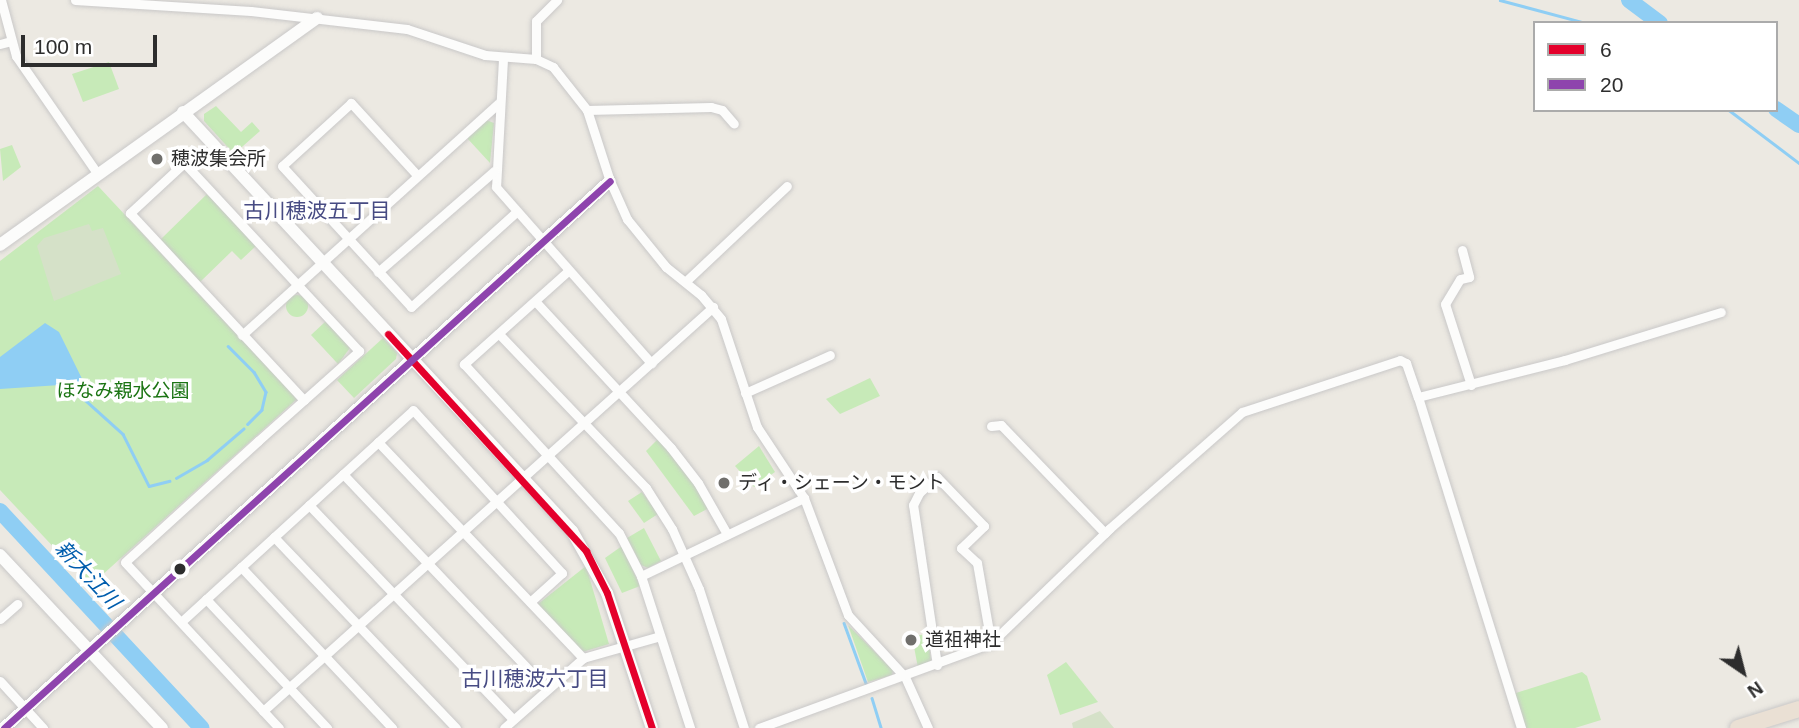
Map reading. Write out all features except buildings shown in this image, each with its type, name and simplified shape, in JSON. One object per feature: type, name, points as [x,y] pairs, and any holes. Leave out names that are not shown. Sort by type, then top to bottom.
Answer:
[{"type":"highway","points":[[1738,728],[1799,709]]},
{"type":"street","points":[[1,0],[16,56],[97,173]]},
{"type":"street","points":[[75,0],[317,18],[407,29],[503,59],[536,59],[553,67],[587,110],[610,181],[641,239],[713,307],[764,442],[804,498],[848,615],[905,677],[929,728]]},
{"type":"street","points":[[536,59],[536,21],[556,0]]},
{"type":"street","points":[[0,245],[183,111],[317,18]]},
{"type":"street","points":[[0,44],[11,41]]},
{"type":"street","points":[[503,59],[494,171],[496,187],[515,213],[651,363]]},
{"type":"street","points":[[417,175],[351,103],[282,166],[411,307],[515,213]]},
{"type":"street","points":[[242,335],[498,104]]},
{"type":"street","points":[[587,110],[710,107],[722,110],[734,124]]},
{"type":"street","points":[[183,111],[522,478],[586,551],[626,646],[652,728]]},
{"type":"street","points":[[279,728],[125,562],[359,351],[184,163],[130,213],[304,400]]},
{"type":"street","points":[[378,272],[494,171]]},
{"type":"street","points":[[4,728],[610,181]]},
{"type":"street","points":[[685,282],[788,186]]},
{"type":"street","points":[[1462,250],[1469,277],[1460,279],[1445,304],[1471,384]]},
{"type":"street","points":[[569,271],[464,364],[604,511],[641,576],[690,728]]},
{"type":"street","points":[[534,301],[619,391],[698,483],[727,534]]},
{"type":"street","points":[[263,711],[713,307]]},
{"type":"street","points":[[1418,397],[1721,312]]},
{"type":"street","points":[[499,334],[646,488],[686,554],[744,728]]},
{"type":"street","points":[[745,393],[830,355]]},
{"type":"street","points":[[759,728],[937,666],[991,643],[1105,533],[1242,412],[1400,360],[1406,363],[1418,397],[1521,728]]},
{"type":"street","points":[[181,622],[413,410],[562,573],[530,602]]},
{"type":"street","points":[[991,426],[1001,425],[1105,533]]},
{"type":"street","points":[[378,442],[583,658]]},
{"type":"street","points":[[343,474],[547,689]]},
{"type":"street","points":[[937,666],[913,505],[919,493],[937,478],[984,526],[961,548],[977,563],[991,643]]},
{"type":"street","points":[[641,576],[804,498]]},
{"type":"street","points":[[309,505],[513,719]]},
{"type":"street","points":[[274,537],[456,728]]},
{"type":"street","points":[[0,555],[162,728]]},
{"type":"street","points":[[241,567],[392,728]]},
{"type":"street","points":[[206,599],[327,728]]},
{"type":"street","points":[[0,619],[17,604]]},
{"type":"street","points":[[504,728],[583,658],[660,636]]},
{"type":"street","points":[[0,681],[43,728]]},
{"type":"green space","points":[[109,62],[119,89],[83,102],[72,74]]},
{"type":"green space","points":[[216,106],[241,132],[252,122],[260,131],[234,154],[204,121],[204,114]]},
{"type":"green space","points":[[486,120],[494,123],[490,163],[467,138]]},
{"type":"green space","points":[[12,145],[21,167],[3,181],[0,149]]},
{"type":"green space","name":"ほなみ親水公園","points":[[98,186],[297,399],[90,586],[0,490],[0,261]]},
{"type":"green space","points":[[207,194],[256,246],[241,260],[232,251],[200,282],[160,240]]},
{"type":"green space","points":[[89,224],[92,231],[103,228],[121,274],[54,301],[37,246],[44,238]]},
{"type":"green space","points":[[297,295],[305,298],[308,306],[305,314],[297,317],[289,314],[286,306],[289,298]]},
{"type":"green space","points":[[326,321],[350,348],[338,364],[311,335]]},
{"type":"green space","points":[[383,338],[397,353],[396,359],[354,398],[337,380]]},
{"type":"green space","points":[[870,378],[880,396],[840,414],[826,399]]},
{"type":"green space","points":[[658,439],[693,481],[709,508],[694,516],[646,451]]},
{"type":"green space","points":[[759,446],[775,472],[754,487],[735,466]]},
{"type":"green space","points":[[642,492],[658,514],[644,523],[628,501]]},
{"type":"green space","points":[[644,528],[661,561],[648,568],[641,565],[627,538]]},
{"type":"green space","points":[[622,546],[640,586],[622,593],[605,558]]},
{"type":"green space","points":[[586,566],[609,644],[582,652],[538,604]]},
{"type":"green space","points":[[848,625],[893,670],[892,675],[868,682]]},
{"type":"green space","points":[[928,634],[931,662],[918,668],[912,636]]},
{"type":"green space","points":[[1066,662],[1098,702],[1060,715],[1047,675]]},
{"type":"green space","points":[[1582,672],[1587,676],[1601,720],[1575,728],[1524,728],[1513,694]]},
{"type":"green space","points":[[1100,711],[1114,728],[1073,728],[1072,723]]},
{"type":"water","points":[[45,323],[59,332],[90,395],[88,399],[83,401],[60,385],[0,389],[0,357]]},
{"type":"waterway","points":[[1500,0],[1579,21]]},
{"type":"waterway","points":[[1629,0],[1657,21]]},
{"type":"waterway","points":[[1778,110],[1799,125]]},
{"type":"waterway","points":[[1732,112],[1799,163]]},
{"type":"waterway","points":[[228,346],[254,372],[266,392],[262,410],[248,424]]},
{"type":"waterway","points":[[83,398],[123,434],[149,486],[169,481]]},
{"type":"waterway","points":[[176,478],[207,460],[243,429]]},
{"type":"waterway","name":"新大江川","points":[[0,511],[202,728]]},
{"type":"waterway","points":[[844,623],[866,683]]},
{"type":"waterway","points":[[872,698],[881,728]]},
{"type":"transit line","name":"20","points":[[4,728],[610,181]]},
{"type":"transit line","name":"6","points":[[388,334],[586,551],[607,593],[652,728]]},
{"type":"place","name":"穂波集会所","points":[[157,159]]},
{"type":"place","name":"ディ・シェーン・モント","points":[[724,483]]},
{"type":"place","name":"道祖神社","points":[[911,640]]},
{"type":"district","name":"古川穂波五丁目","points":[[317,211]]},
{"type":"district","name":"古川穂波六丁目","points":[[535,679]]}]
